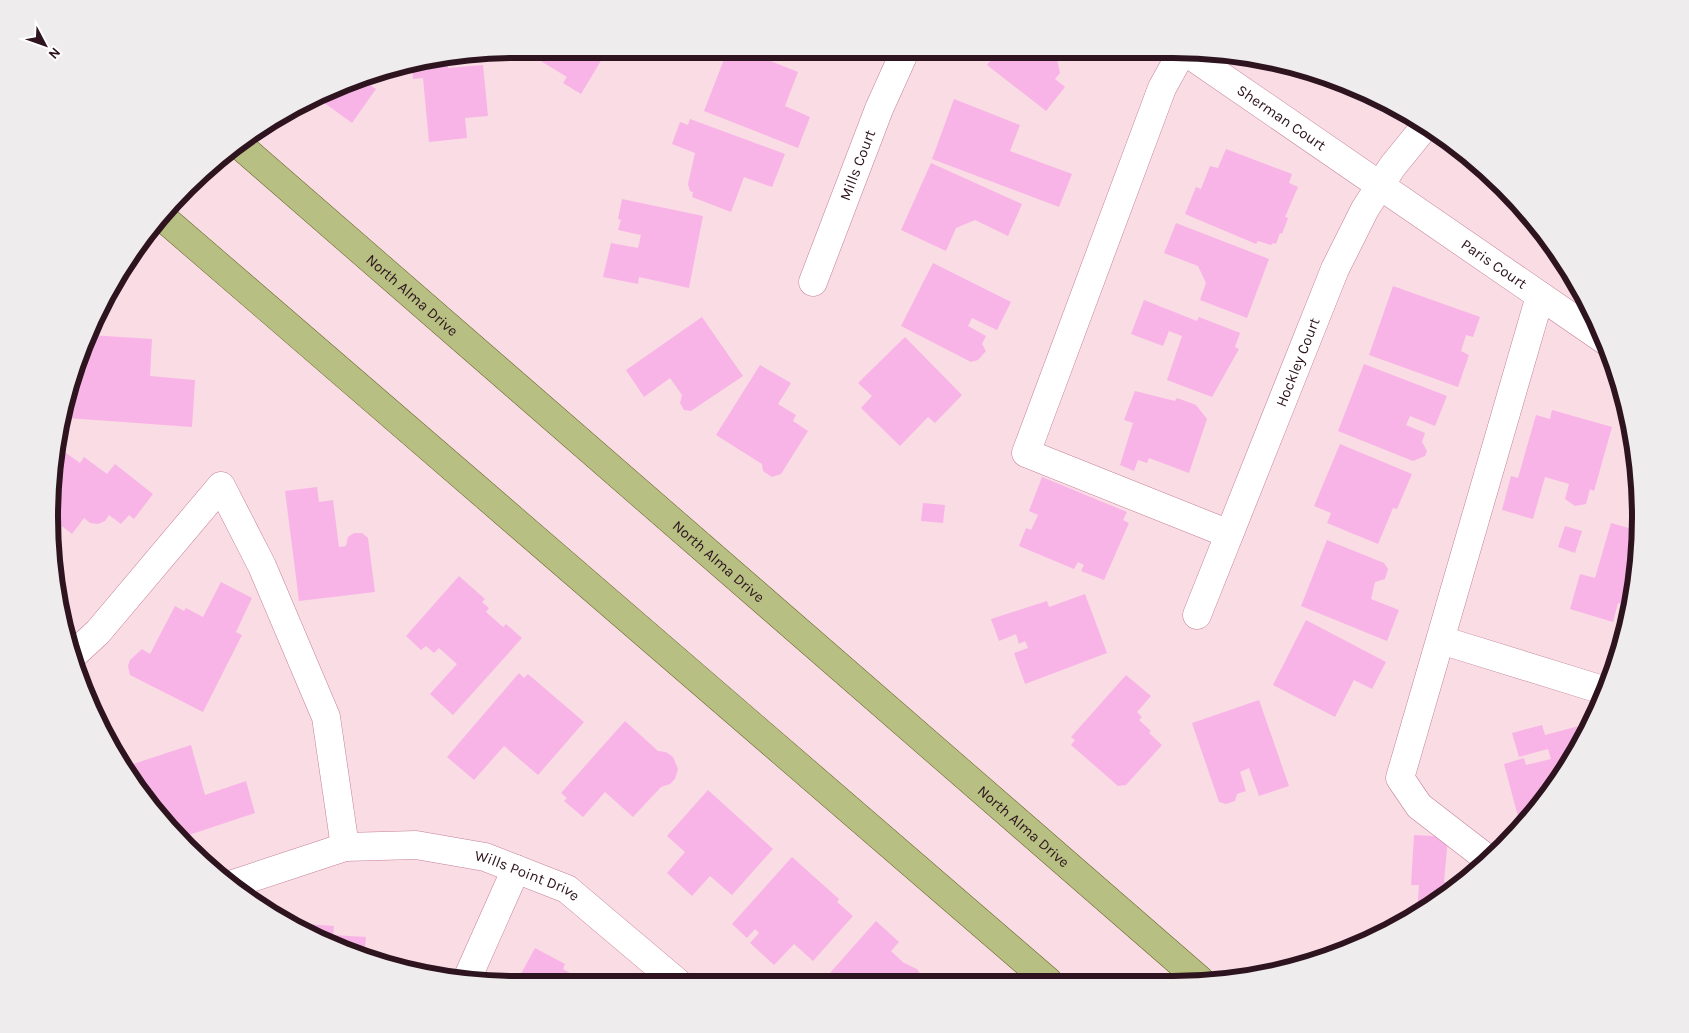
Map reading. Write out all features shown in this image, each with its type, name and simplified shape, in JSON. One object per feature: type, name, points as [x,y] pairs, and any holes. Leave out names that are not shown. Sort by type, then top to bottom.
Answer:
[{"type":"main road","name":"North Alma Drive","points":[[243,148],[1195,975]]},
{"type":"main road","points":[[166,220],[1042,976]]},
{"type":"street","name":"Mills Court","points":[[813,282],[879,109],[902,58]]},
{"type":"street","points":[[1179,58],[1162,88],[1026,453],[1229,534]]},
{"type":"street","name":"Sherman Court","points":[[1195,58],[1380,187]]},
{"type":"street","name":"Hockley Court","points":[[1197,615],[1335,269],[1353,232],[1392,167],[1421,131]]},
{"type":"street","name":"Paris Court","points":[[1380,187],[1593,332]]},
{"type":"street","points":[[1482,855],[1419,806],[1400,778],[1540,296]]},
{"type":"street","points":[[78,651],[98,632],[221,486],[262,566],[326,717],[345,847]]},
{"type":"street","points":[[1441,640],[1598,689]]},
{"type":"street","name":"Wills Point Drive","points":[[239,882],[345,847],[416,845],[485,856],[567,889],[670,976]]},
{"type":"street","points":[[470,973],[516,869]]},
{"type":"building","points":[[536,58],[603,58],[581,94],[563,83],[567,77]]},
{"type":"building","points":[[725,58],[763,58],[798,72],[785,106],[810,117],[798,148],[704,111]]},
{"type":"building","points":[[992,58],[1057,58],[1060,73],[1055,79],[1065,87],[1046,111],[987,65]]},
{"type":"building","points":[[447,63],[448,68],[483,65],[488,116],[465,118],[467,138],[429,142],[423,78],[413,79],[412,70],[427,66]]},
{"type":"building","points":[[367,83],[376,89],[352,123],[322,101]]},
{"type":"building","points":[[954,99],[1020,125],[1010,151],[1072,174],[1059,207],[932,159]]},
{"type":"building","points":[[690,119],[785,154],[772,187],[744,177],[731,212],[692,197],[693,192],[690,191],[688,184],[695,153],[672,144],[680,122],[688,125]]},
{"type":"building","points":[[1226,149],[1292,174],[1289,183],[1298,187],[1285,217],[1288,218],[1282,234],[1280,233],[1276,244],[1273,243],[1271,245],[1258,241],[1256,244],[1185,214],[1196,187],[1201,189],[1210,166],[1218,168]]},
{"type":"building","points":[[931,163],[1022,204],[1008,236],[975,220],[956,228],[946,251],[901,230]]},
{"type":"building","points":[[622,199],[703,216],[689,288],[639,277],[638,284],[603,277],[611,243],[638,248],[641,235],[618,230],[621,220],[618,219]]},
{"type":"building","points":[[1176,223],[1269,259],[1247,318],[1200,300],[1206,283],[1198,266],[1164,253]]},
{"type":"building","points":[[933,263],[1011,302],[997,330],[972,318],[968,326],[986,336],[982,344],[986,351],[978,360],[971,362],[901,326]]},
{"type":"building","points":[[1393,286],[1480,317],[1473,337],[1466,335],[1461,351],[1469,355],[1458,387],[1369,355]]},
{"type":"building","points":[[1144,300],[1197,321],[1199,317],[1240,333],[1235,347],[1239,349],[1212,397],[1167,380],[1182,336],[1169,331],[1163,346],[1131,334]]},
{"type":"building","points":[[702,317],[743,376],[691,411],[684,410],[680,403],[682,395],[670,378],[644,397],[626,370]]},
{"type":"building","points":[[95,335],[152,339],[150,376],[195,380],[192,427],[68,418],[82,369]]},
{"type":"building","points":[[905,337],[962,395],[935,423],[928,417],[900,446],[861,408],[872,396],[858,383]]},
{"type":"building","points":[[1364,364],[1447,396],[1435,426],[1410,416],[1406,425],[1425,433],[1422,442],[1427,451],[1425,456],[1413,461],[1338,431]]},
{"type":"building","points":[[760,365],[791,383],[778,404],[796,415],[793,421],[808,431],[781,474],[772,477],[763,471],[762,464],[716,435]]},
{"type":"building","points":[[1135,391],[1175,401],[1177,398],[1196,405],[1207,419],[1189,473],[1149,458],[1147,463],[1138,460],[1134,471],[1120,465],[1133,423],[1124,420]]},
{"type":"building","points":[[1552,410],[1612,427],[1594,491],[1590,489],[1586,504],[1575,506],[1565,499],[1569,484],[1545,477],[1533,519],[1502,510],[1511,476],[1518,478],[1536,415],[1550,419]]},
{"type":"building","points":[[1340,444],[1412,474],[1397,509],[1393,508],[1378,544],[1327,523],[1331,513],[1314,506]]},
{"type":"building","points":[[66,453],[80,463],[84,457],[107,474],[115,464],[153,494],[134,519],[129,515],[121,524],[109,515],[105,521],[98,524],[90,523],[84,518],[72,534],[58,523],[58,486],[61,459]]},
{"type":"building","points":[[1042,477],[1127,512],[1123,520],[1129,523],[1104,580],[1081,571],[1084,565],[1078,562],[1074,569],[1019,546],[1026,528],[1031,530],[1038,515],[1029,511]]},
{"type":"building","points":[[317,487],[319,502],[333,500],[339,547],[346,546],[348,537],[354,533],[362,533],[368,538],[375,592],[299,601],[285,491]]},
{"type":"building","points":[[923,503],[945,505],[943,523],[921,521]]},
{"type":"building","points":[[1611,523],[1632,529],[1628,576],[1623,605],[1618,603],[1613,622],[1570,609],[1580,574],[1595,578]]},
{"type":"building","points":[[1565,526],[1582,531],[1575,553],[1558,547]]},
{"type":"building","points":[[1327,540],[1384,563],[1388,569],[1385,579],[1375,582],[1371,599],[1399,610],[1387,641],[1301,606]]},
{"type":"building","points":[[459,576],[485,599],[482,602],[489,608],[486,612],[503,627],[506,624],[522,638],[453,715],[430,694],[457,664],[439,648],[434,653],[426,646],[421,650],[406,636]]},
{"type":"building","points":[[221,582],[252,598],[236,632],[242,635],[203,712],[130,675],[128,666],[130,660],[142,649],[150,654],[175,606],[184,611],[186,608],[203,617]]},
{"type":"building","points":[[1085,594],[1107,653],[1025,684],[1014,653],[1028,648],[1025,641],[1019,644],[1016,634],[999,641],[991,619],[1047,601],[1049,607]]},
{"type":"building","points":[[1306,620],[1386,662],[1372,689],[1354,680],[1335,717],[1273,685]]},
{"type":"building","points":[[519,673],[524,678],[528,674],[584,722],[538,775],[504,746],[474,780],[447,757]]},
{"type":"building","points":[[1126,675],[1151,696],[1137,712],[1142,717],[1139,720],[1162,745],[1126,785],[1118,786],[1071,745],[1075,740],[1071,737]]},
{"type":"building","points":[[1259,700],[1289,786],[1259,796],[1249,768],[1240,772],[1246,791],[1237,794],[1235,801],[1226,804],[1219,802],[1192,723]]},
{"type":"building","points":[[625,721],[658,751],[666,752],[673,757],[678,769],[675,779],[670,784],[661,787],[633,817],[605,792],[583,817],[564,801],[567,798],[561,793]]},
{"type":"building","points":[[1542,725],[1545,735],[1581,726],[1554,772],[1519,818],[1504,764],[1524,758],[1526,765],[1551,759],[1548,749],[1519,757],[1512,733]]},
{"type":"building","points":[[191,745],[205,795],[246,781],[255,813],[187,836],[152,796],[131,765]]},
{"type":"building","points":[[708,790],[773,849],[732,895],[710,876],[692,896],[667,873],[685,852],[667,836]]},
{"type":"building","points":[[1414,835],[1448,837],[1444,882],[1450,882],[1418,904],[1419,885],[1411,885]]},
{"type":"building","points":[[792,857],[839,899],[837,902],[853,916],[813,961],[794,944],[774,965],[750,943],[759,933],[755,929],[747,938],[732,924]]},
{"type":"building","points":[[876,921],[899,942],[891,951],[904,963],[917,969],[922,976],[827,976]]},
{"type":"building","points":[[306,924],[334,926],[333,935],[366,937],[365,950],[341,941]]},
{"type":"building","points":[[535,948],[565,964],[563,969],[576,976],[520,976]]}]
